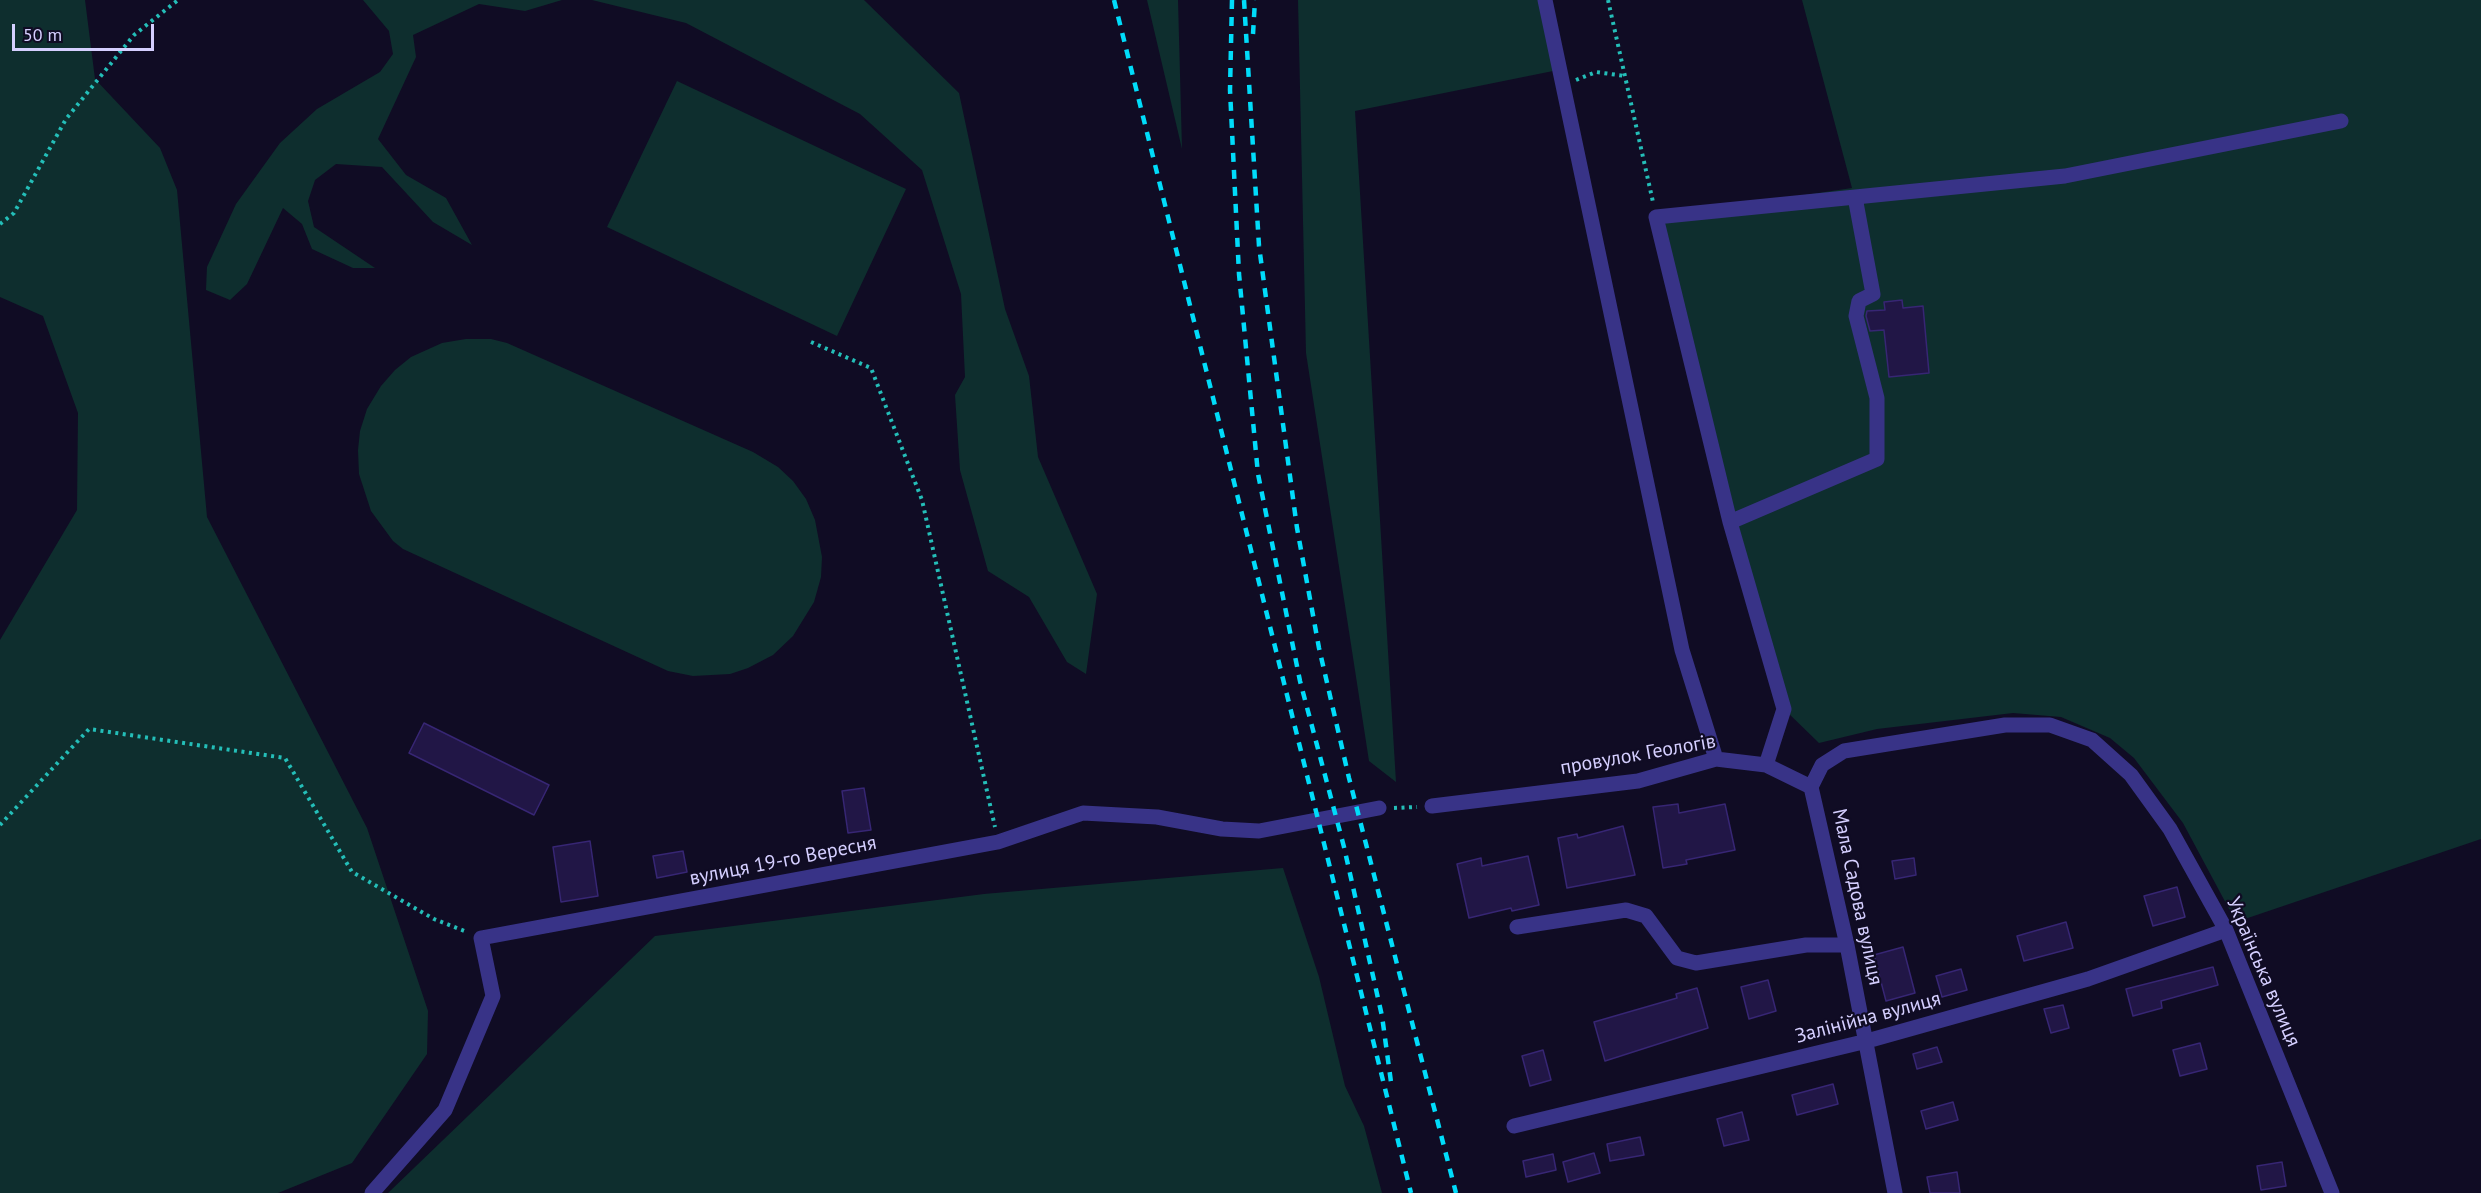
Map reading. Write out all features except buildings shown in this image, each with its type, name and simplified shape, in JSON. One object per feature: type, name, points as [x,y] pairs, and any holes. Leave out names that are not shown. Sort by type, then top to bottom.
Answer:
[{"type":"street","points":[[1545,0],[1682,650],[1716,759]]},
{"type":"street","points":[[1766,765],[1784,709],[1730,522],[1656,217],[2065,176],[2341,121]]},
{"type":"street","points":[[1730,522],[1877,459],[1877,398],[1856,316],[1859,301],[1873,294],[1855,197]]},
{"type":"street","name":"Українська вулиця","points":[[1811,787],[1822,765],[1844,751],[2005,725],[2050,725],[2092,740],[2131,775],[2170,829],[2226,930],[2332,1193]]},
{"type":"street","name":"провулок Геологів","points":[[1432,806],[1638,781],[1716,759],[1766,765],[1811,787]]},
{"type":"street","name":"Мала Садова вулиця","points":[[1811,787],[1867,1041],[1895,1193]]},
{"type":"street","name":"вулиця 19-го Вересня","points":[[481,938],[998,842],[1083,813],[1157,817],[1222,829],[1259,831],[1379,808]]},
{"type":"street","points":[[1517,927],[1626,910],[1646,916],[1677,958],[1696,963],[1806,945],[1847,945]]},
{"type":"street","name":"Залінійна вулиця","points":[[1514,1126],[1867,1041],[2088,980],[2226,930]]},
{"type":"street","points":[[372,1193],[445,1110],[493,996],[481,938]]},
{"type":"path","points":[[0,224],[14,213],[66,119],[134,35],[178,0]]},
{"type":"path","points":[[1608,0],[1656,217]]},
{"type":"path","points":[[1562,87],[1596,72],[1624,76]]},
{"type":"path","points":[[811,342],[871,368],[922,500],[998,842]]},
{"type":"path","points":[[0,825],[89,729],[285,758],[352,872],[434,920],[481,938]]},
{"type":"path","points":[[1379,808],[1432,806]]},
{"type":"green space","points":[[0,0],[85,0],[95,79],[160,148],[177,190],[207,517],[367,828],[428,1011],[427,1054],[352,1163],[278,1193],[0,1193],[0,640],[77,510],[78,413],[43,316],[0,297]]},
{"type":"green space","points":[[363,0],[562,0],[525,11],[479,4],[413,35],[416,57],[378,139],[406,175],[446,198],[472,245],[433,222],[382,167],[336,164],[315,180],[308,201],[314,227],[375,268],[353,268],[312,249],[302,224],[283,208],[247,284],[230,300],[206,290],[207,267],[236,204],[280,143],[317,109],[380,72],[393,54],[389,31]]},
{"type":"green space","points":[[592,0],[864,0],[959,93],[1005,309],[1029,376],[1038,457],[1097,594],[1086,674],[1067,662],[1029,597],[988,571],[960,470],[955,395],[965,377],[961,294],[922,170],[860,114],[686,23]]},
{"type":"green space","points":[[1147,0],[1178,0],[1182,149]]},
{"type":"green space","points":[[1298,0],[1545,0],[1558,70],[1355,111],[1396,782],[1369,761],[1306,353]]},
{"type":"green space","points":[[1802,0],[2481,0],[2481,839],[2236,922],[2183,823],[2134,758],[2110,738],[2061,717],[2013,713],[1877,729],[1819,743],[1784,709],[1656,217],[1852,188]]},
{"type":"green space","points":[[677,81],[906,189],[837,336],[607,227]]},
{"type":"green space","points":[[466,339],[491,339],[507,343],[753,452],[778,467],[793,481],[806,499],[815,520],[822,557],[821,577],[814,602],[793,636],[773,655],[730,674],[693,676],[668,671],[403,549],[393,541],[371,511],[359,474],[360,431],[367,409],[381,386],[411,357],[442,343]]},
{"type":"green space","points":[[1283,868],[1319,977],[1345,1086],[1364,1126],[1382,1193],[388,1193],[655,936],[984,894]]},
{"type":"railway","points":[[1114,0],[1411,1193]]},
{"type":"railway","points":[[1232,0],[1230,90],[1239,274],[1258,474],[1300,681],[1344,847],[1382,1016],[1391,1082]]},
{"type":"railway","points":[[1244,0],[1259,246],[1297,528],[1319,648],[1349,778],[1456,1193]]},
{"type":"railway","points":[[1253,34],[1255,0]]}]
